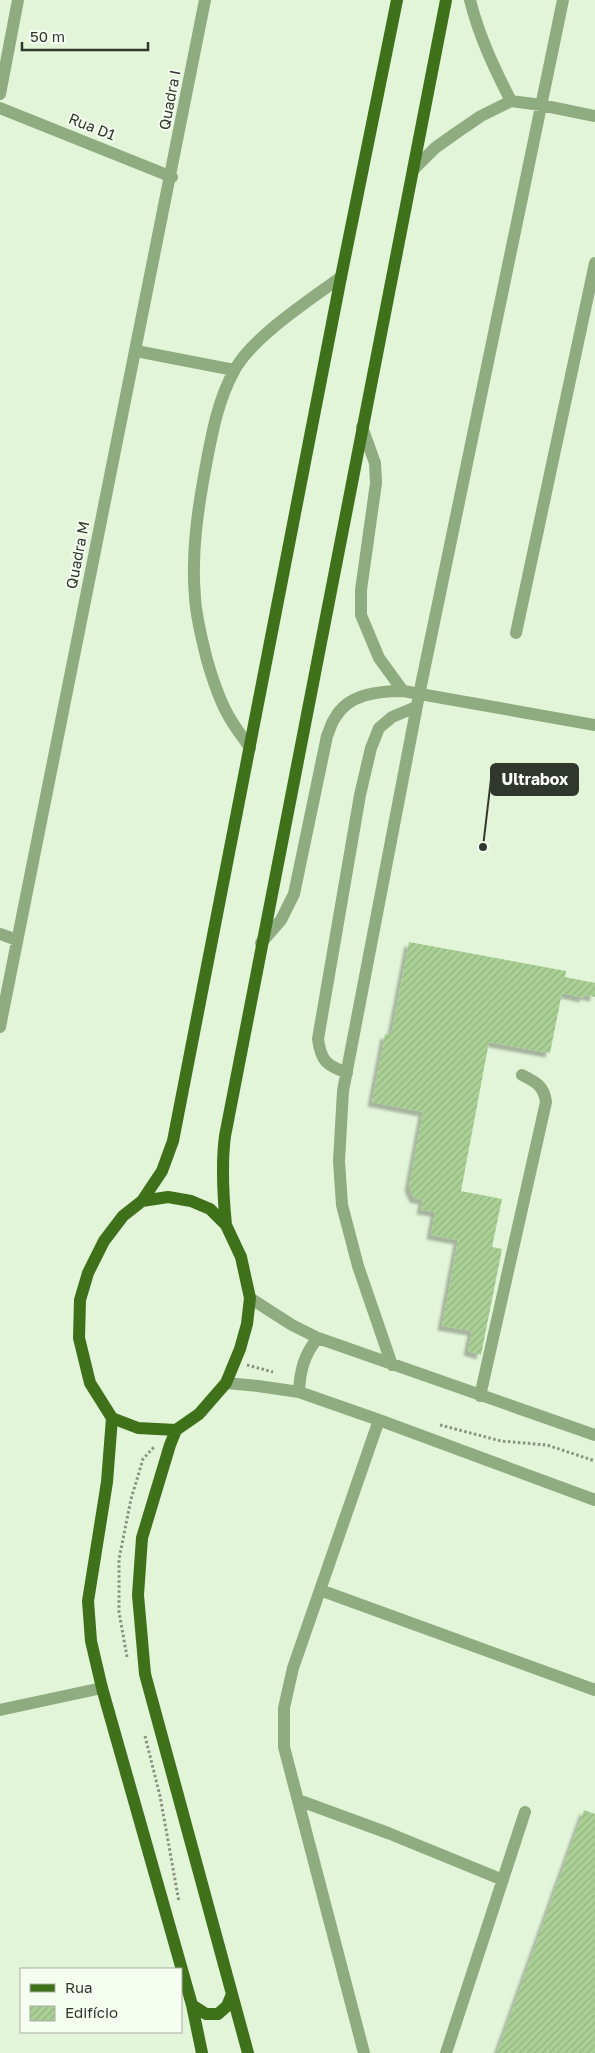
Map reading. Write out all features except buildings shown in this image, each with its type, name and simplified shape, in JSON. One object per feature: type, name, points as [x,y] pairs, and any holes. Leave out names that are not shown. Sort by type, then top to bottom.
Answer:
[{"type":"main road","points":[[181,1968],[102,1688],[91,1640],[88,1601],[107,1482],[112,1418],[90,1383],[79,1338],[80,1300],[88,1273],[104,1241],[123,1216],[142,1201],[162,1170],[173,1142],[341,277],[397,0]]},
{"type":"main road","points":[[248,2053],[145,1674],[138,1595],[142,1538],[176,1430],[199,1414],[226,1383],[247,1324],[250,1298],[241,1257],[226,1225],[222,1190],[222,1160],[262,943],[446,0]]},
{"type":"main road","points":[[142,1201],[168,1197],[191,1201],[210,1209],[226,1225]]},
{"type":"main road","points":[[112,1418],[138,1428],[176,1430]]},
{"type":"main road","points":[[182,1970],[202,2053]]},
{"type":"main road","points":[[192,2005],[206,2014],[218,2014],[227,2006],[232,1994]]},
{"type":"street","points":[[0,94],[18,0]]},
{"type":"street","name":"Quadra I","points":[[172,177],[206,0]]},
{"type":"street","points":[[470,0],[477,26],[490,59],[511,101]]},
{"type":"street","points":[[392,1366],[358,1266],[342,1205],[339,1161],[343,1091],[417,701],[563,0]]},
{"type":"street","points":[[412,170],[435,148],[456,133],[481,116],[511,101],[542,105],[595,116]]},
{"type":"street","name":"Rua D1","points":[[0,108],[172,177]]},
{"type":"street","name":"Quadra M","points":[[0,1027],[172,177]]},
{"type":"street","points":[[516,633],[595,263]]},
{"type":"street","points":[[250,748],[226,712],[211,674],[202,637],[195,597],[195,537],[200,494],[220,404],[234,370],[263,338],[341,277]]},
{"type":"street","points":[[136,350],[234,370]]},
{"type":"street","points":[[362,427],[375,463],[376,484],[360,590],[361,615],[369,638],[379,658],[403,691],[417,701],[595,725]]},
{"type":"street","points":[[262,943],[282,920],[294,894],[327,736],[335,717],[347,704],[363,695],[380,691],[403,691]]},
{"type":"street","points":[[347,1073],[324,1061],[318,1039],[360,795],[371,748],[379,728],[417,701]]},
{"type":"street","points":[[0,934],[17,940]]},
{"type":"street","points":[[480,1396],[546,1102],[545,1091],[537,1082],[522,1075]]},
{"type":"street","points":[[250,1298],[292,1325],[318,1338],[392,1366],[595,1435]]},
{"type":"street","points":[[299,1392],[303,1363],[309,1348],[318,1338]]},
{"type":"street","points":[[226,1383],[299,1392],[595,1500]]},
{"type":"street","points":[[364,2053],[284,1747],[284,1708],[293,1668],[379,1420]]},
{"type":"street","points":[[320,1590],[595,1690]]},
{"type":"street","points":[[0,1710],[102,1688]]},
{"type":"street","points":[[298,1800],[388,1833],[503,1880]]},
{"type":"street","points":[[446,2053],[525,1812]]},
{"type":"path","points":[[235,1362],[300,1379]]},
{"type":"path","points":[[432,1423],[500,1442],[547,1445],[595,1461]]},
{"type":"place","name":"Ultrabox","points":[[483,847]]}]
